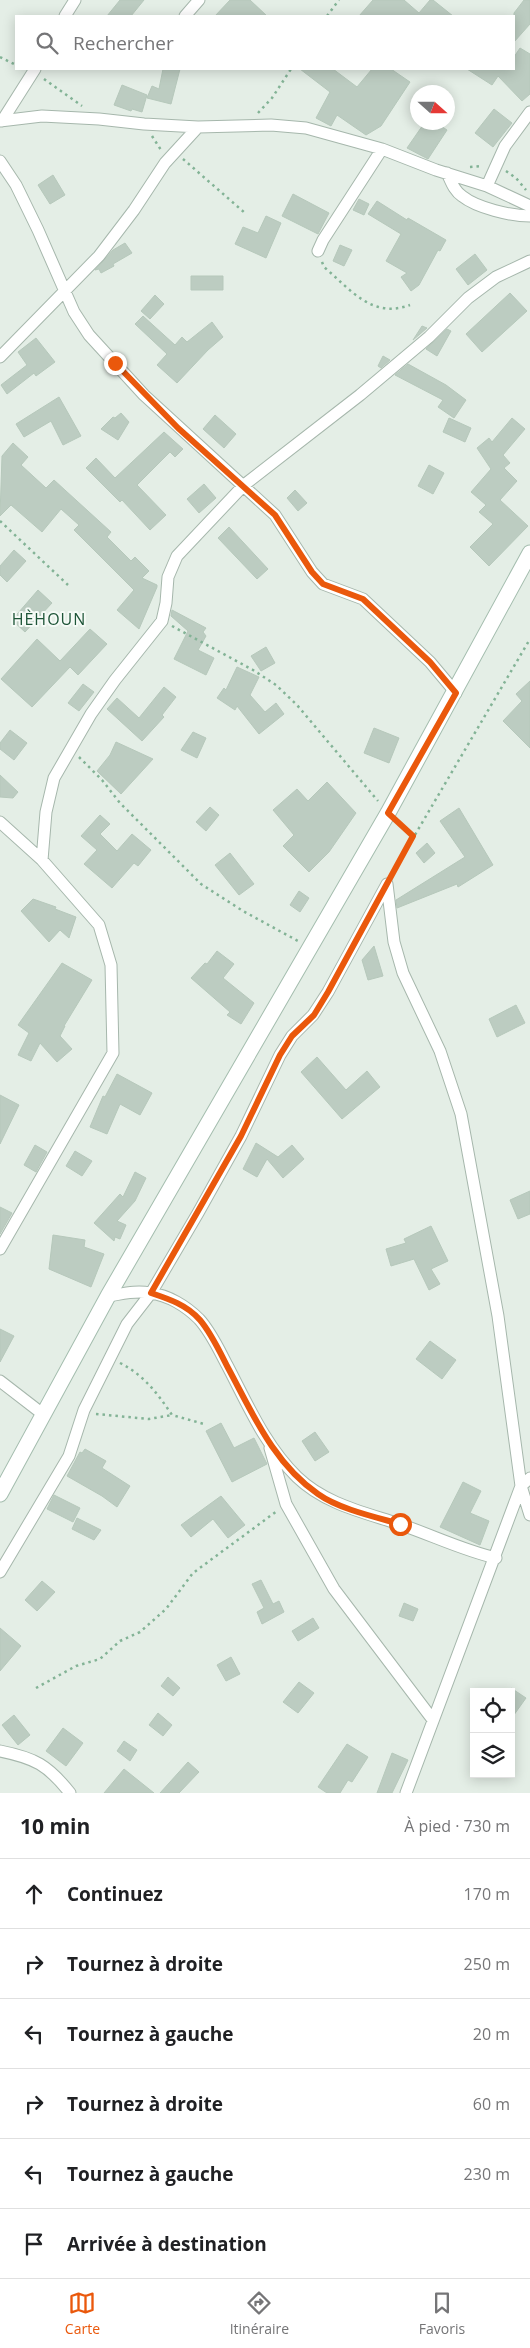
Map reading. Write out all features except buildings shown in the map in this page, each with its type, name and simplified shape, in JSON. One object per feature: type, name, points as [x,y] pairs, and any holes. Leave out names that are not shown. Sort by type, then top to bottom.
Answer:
[{"type":"main road","points":[[0,1494],[108,1296],[456,693],[530,553]]},
{"type":"street","points":[[66,15],[75,0]]},
{"type":"street","points":[[186,15],[199,0]]},
{"type":"street","points":[[1,121],[34,70]]},
{"type":"street","points":[[487,186],[505,146],[530,112]]},
{"type":"street","points":[[1,121],[42,116],[198,127],[271,125],[306,128],[382,149],[487,186],[530,206]]},
{"type":"street","points":[[0,357],[99,256],[165,163],[198,127]]},
{"type":"street","points":[[318,251],[322,240],[382,149]]},
{"type":"street","points":[[0,161],[16,185],[31,215],[74,312],[90,335],[144,394],[275,515],[312,572],[323,584],[363,599],[430,662],[456,693]]},
{"type":"street","points":[[446,173],[454,188],[472,202],[506,214],[530,216]]},
{"type":"street","points":[[42,860],[46,812],[54,778],[114,680],[162,621],[168,577],[177,556],[244,485],[360,395],[429,337],[468,298],[496,277],[530,261]]},
{"type":"street","points":[[0,822],[42,860],[99,925],[111,965],[113,1053],[0,1249]]},
{"type":"street","points":[[0,1572],[69,1456],[84,1410],[127,1324],[151,1293],[241,1136],[280,1055],[292,1036],[314,1015],[387,884]]},
{"type":"street","points":[[387,884],[394,942],[403,973],[440,1052],[461,1114],[498,1316],[530,1515]]},
{"type":"street","points":[[108,1296],[136,1292],[151,1293],[175,1301],[199,1320],[217,1347],[269,1444],[296,1477],[320,1496],[358,1512],[400,1524],[468,1552],[496,1558]]},
{"type":"street","points":[[0,1381],[44,1415]]},
{"type":"street","points":[[269,1444],[286,1504],[334,1589],[433,1720]]},
{"type":"street","points":[[406,1793],[526,1482]]},
{"type":"street","points":[[0,1751],[28,1757],[56,1775],[70,1793]]},
{"type":"path","points":[[328,15],[338,0]]},
{"type":"path","points":[[0,57],[15,64]]},
{"type":"path","points":[[34,70],[99,119]]},
{"type":"path","points":[[245,127],[272,98],[291,70]]},
{"type":"path","points":[[144,124],[159,146],[165,163]]},
{"type":"path","points":[[175,152],[245,213]]},
{"type":"path","points":[[318,251],[324,267],[365,302],[386,310],[400,309],[410,305]]},
{"type":"path","points":[[0,521],[68,586]]},
{"type":"path","points":[[162,621],[253,670],[276,685],[297,705],[388,813],[413,836]]},
{"type":"path","points":[[387,884],[413,836],[530,639]]},
{"type":"path","points":[[70,750],[89,767],[120,803],[201,884],[243,911],[310,946]]},
{"type":"path","points":[[110,1358],[131,1368],[154,1388],[172,1415]]},
{"type":"path","points":[[84,1410],[107,1416],[128,1418],[149,1419],[172,1415],[204,1424]]},
{"type":"path","points":[[36,1688],[76,1666],[100,1658],[120,1641],[140,1632],[166,1610],[193,1573],[286,1504]]},
{"type":"district","name":"HÈHOUN","points":[[49,619]]},
{"type":"route","points":[[115,363],[178,428],[244,485],[275,515],[312,572],[323,584],[363,599],[388,620],[430,662],[456,693],[388,813],[413,836],[328,992],[314,1015],[292,1036],[280,1055],[241,1136],[151,1293],[175,1301],[199,1320],[217,1347],[269,1444],[296,1477],[320,1496],[358,1512],[400,1524]]}]
